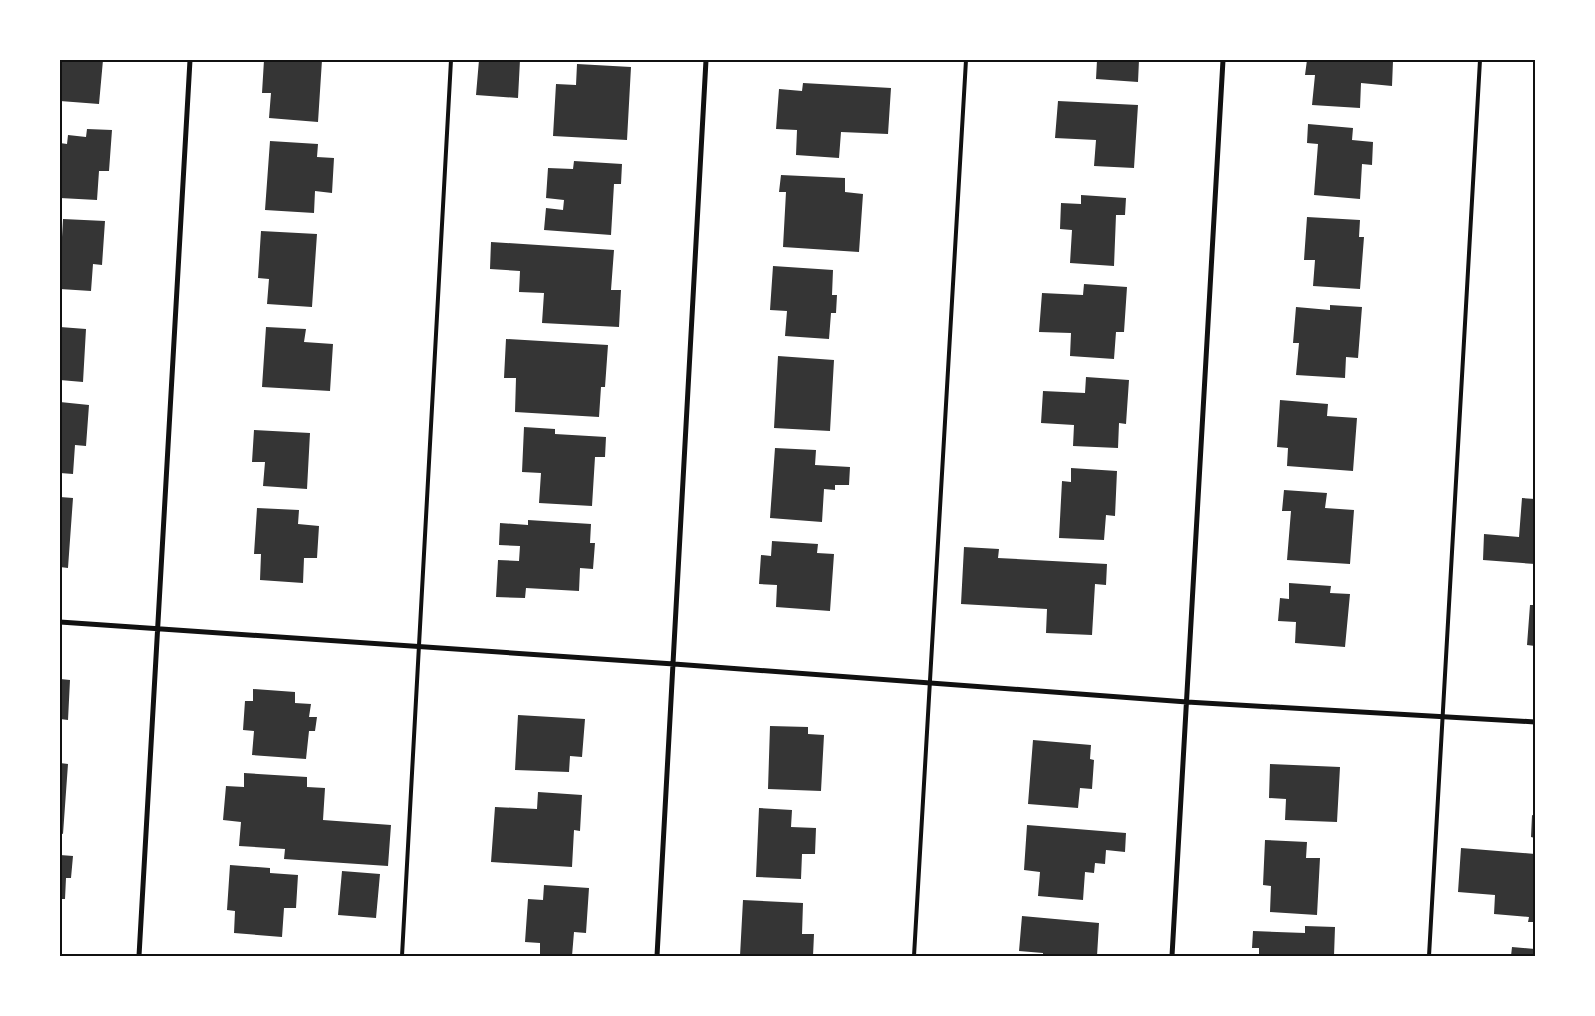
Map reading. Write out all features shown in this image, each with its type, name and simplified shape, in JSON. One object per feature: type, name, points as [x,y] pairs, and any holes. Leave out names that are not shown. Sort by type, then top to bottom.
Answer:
[{"type":"street","points":[[139,956],[156,629],[190,60]]},
{"type":"street","points":[[657,956],[706,60]]},
{"type":"street","points":[[1172,956],[1223,60]]},
{"type":"street","points":[[60,622],[674,664],[1187,702],[1535,722]]},
{"type":"lane","points":[[402,956],[451,60]]},
{"type":"lane","points":[[914,956],[966,60]]},
{"type":"lane","points":[[1429,956],[1480,60]]},
{"type":"building","points":[[60,60],[103,60],[99,104],[60,101]]},
{"type":"building","points":[[264,60],[322,60],[318,122],[269,118],[271,93],[262,93]]},
{"type":"building","points":[[479,60],[520,60],[518,98],[476,95]]},
{"type":"building","points":[[1097,60],[1139,60],[1138,82],[1096,79]]},
{"type":"building","points":[[1307,60],[1393,61],[1392,86],[1361,83],[1360,108],[1312,105],[1315,75],[1305,75]]},
{"type":"building","points":[[577,64],[631,67],[627,140],[553,136],[556,84],[576,85]]},
{"type":"building","points":[[803,83],[891,88],[888,134],[841,132],[839,158],[796,155],[797,130],[776,129],[779,89],[802,91]]},
{"type":"building","points":[[1058,101],[1138,105],[1134,168],[1094,166],[1096,140],[1055,138]]},
{"type":"building","points":[[1308,124],[1353,128],[1352,140],[1373,142],[1372,165],[1362,164],[1360,199],[1314,195],[1318,144],[1307,143]]},
{"type":"building","points":[[87,129],[112,130],[109,171],[99,171],[97,200],[60,198],[60,143],[67,144],[68,135],[86,137]]},
{"type":"building","points":[[270,141],[318,144],[317,157],[334,158],[332,193],[315,191],[314,213],[265,210]]},
{"type":"building","points":[[574,161],[622,164],[621,184],[614,184],[611,235],[544,230],[546,208],[563,210],[564,200],[546,198],[548,168],[573,169]]},
{"type":"building","points":[[781,175],[845,178],[845,192],[863,194],[859,252],[783,247],[786,192],[779,192]]},
{"type":"building","points":[[1081,195],[1126,198],[1125,215],[1116,215],[1114,266],[1070,263],[1072,230],[1060,229],[1061,203],[1081,204]]},
{"type":"building","points":[[1307,217],[1360,220],[1359,237],[1364,237],[1360,289],[1313,286],[1315,260],[1304,260]]},
{"type":"building","points":[[63,219],[105,221],[102,265],[93,264],[91,291],[60,289],[60,236],[62,237]]},
{"type":"building","points":[[261,231],[317,234],[312,307],[267,304],[269,279],[258,278]]},
{"type":"building","points":[[491,242],[614,250],[611,290],[621,290],[619,327],[542,323],[544,293],[519,292],[520,271],[490,269]]},
{"type":"building","points":[[773,266],[833,270],[832,295],[837,295],[836,313],[831,313],[829,339],[785,336],[787,311],[770,310]]},
{"type":"building","points":[[1084,284],[1127,287],[1124,332],[1116,332],[1114,359],[1070,356],[1071,333],[1039,332],[1042,293],[1083,295]]},
{"type":"building","points":[[1330,305],[1362,307],[1358,358],[1346,357],[1345,378],[1296,375],[1299,343],[1293,343],[1296,307],[1330,310]]},
{"type":"building","points":[[60,327],[86,329],[83,382],[60,380]]},
{"type":"building","points":[[266,327],[306,329],[304,342],[333,344],[330,391],[262,387]]},
{"type":"building","points":[[506,339],[608,345],[605,387],[601,387],[599,417],[515,412],[516,378],[504,378]]},
{"type":"building","points":[[778,356],[834,360],[830,431],[774,428]]},
{"type":"building","points":[[1086,377],[1129,380],[1126,424],[1119,423],[1118,448],[1073,446],[1074,425],[1041,423],[1043,391],[1085,393]]},
{"type":"building","points":[[1280,400],[1328,404],[1327,416],[1357,418],[1353,471],[1287,466],[1288,448],[1277,447]]},
{"type":"building","points":[[60,402],[89,405],[86,446],[75,445],[73,474],[60,473]]},
{"type":"building","points":[[524,427],[555,429],[555,434],[606,437],[605,457],[595,457],[592,506],[539,503],[541,473],[522,472]]},
{"type":"building","points":[[254,430],[310,433],[307,489],[263,486],[265,462],[252,462]]},
{"type":"building","points":[[775,448],[816,450],[815,465],[850,467],[849,485],[835,485],[835,490],[824,489],[822,522],[770,518]]},
{"type":"building","points":[[1071,468],[1117,471],[1115,516],[1106,515],[1104,540],[1059,538],[1062,481],[1071,482]]},
{"type":"building","points":[[1284,490],[1327,493],[1325,508],[1354,510],[1350,564],[1287,560],[1291,511],[1282,511]]},
{"type":"building","points":[[60,497],[73,498],[68,568],[60,567]]},
{"type":"building","points":[[1522,498],[1535,499],[1535,564],[1483,560],[1484,534],[1519,537]]},
{"type":"building","points":[[257,508],[299,510],[298,524],[319,526],[317,558],[304,558],[303,583],[260,580],[261,554],[254,554]]},
{"type":"building","points":[[528,520],[591,524],[590,543],[595,543],[593,569],[580,568],[579,591],[526,588],[525,598],[496,597],[498,560],[519,561],[520,546],[499,545],[500,523],[528,525]]},
{"type":"building","points":[[772,541],[818,544],[817,553],[834,554],[830,611],[776,607],[777,585],[759,584],[761,555],[771,556]]},
{"type":"building","points":[[964,547],[999,549],[998,558],[1107,564],[1106,585],[1095,584],[1092,635],[1046,633],[1047,609],[961,604]]},
{"type":"building","points":[[1289,583],[1331,586],[1330,593],[1350,594],[1345,647],[1295,643],[1296,622],[1278,621],[1280,598],[1289,599]]},
{"type":"building","points":[[1530,605],[1535,605],[1535,646],[1527,645]]},
{"type":"building","points":[[60,679],[70,680],[68,720],[60,719]]},
{"type":"building","points":[[253,689],[295,692],[295,703],[311,704],[309,717],[317,717],[315,731],[309,731],[306,759],[252,755],[254,731],[243,730],[245,701],[253,701]]},
{"type":"building","points":[[518,715],[585,719],[582,757],[570,756],[569,772],[515,770]]},
{"type":"building","points":[[770,726],[808,727],[808,734],[824,735],[821,791],[768,789]]},
{"type":"building","points":[[1033,740],[1091,745],[1090,759],[1094,760],[1092,789],[1080,788],[1078,808],[1028,804]]},
{"type":"building","points":[[60,763],[68,764],[63,834],[60,833]]},
{"type":"building","points":[[1270,764],[1340,767],[1337,822],[1285,820],[1286,799],[1269,798]]},
{"type":"building","points":[[244,773],[307,777],[307,787],[325,788],[323,820],[391,825],[388,866],[284,859],[285,849],[239,846],[241,822],[223,820],[226,786],[244,787]]},
{"type":"building","points":[[538,792],[582,795],[580,831],[574,830],[572,867],[491,862],[495,807],[537,809]]},
{"type":"building","points":[[759,808],[792,810],[791,827],[816,828],[815,854],[802,854],[801,879],[756,877]]},
{"type":"building","points":[[1532,815],[1535,816],[1535,838],[1531,837]]},
{"type":"building","points":[[1027,825],[1126,833],[1125,852],[1106,850],[1105,864],[1095,863],[1094,873],[1085,872],[1083,900],[1038,896],[1040,872],[1024,870]]},
{"type":"building","points":[[1265,840],[1307,842],[1306,858],[1320,858],[1317,915],[1270,912],[1271,886],[1263,885]]},
{"type":"building","points":[[1461,848],[1535,854],[1535,922],[1528,922],[1529,917],[1494,914],[1495,895],[1458,892]]},
{"type":"building","points":[[60,855],[73,856],[71,878],[66,878],[65,899],[60,899]]},
{"type":"building","points":[[230,865],[270,868],[270,873],[298,875],[296,908],[284,908],[282,937],[234,933],[235,911],[227,910]]},
{"type":"building","points":[[342,871],[380,874],[376,918],[338,915]]},
{"type":"building","points":[[544,885],[589,888],[586,933],[574,932],[572,956],[540,956],[540,943],[525,942],[528,899],[543,900]]},
{"type":"building","points":[[743,900],[803,903],[802,934],[814,934],[813,956],[740,956]]},
{"type":"building","points":[[1022,916],[1099,923],[1097,956],[1043,956],[1043,953],[1019,951]]},
{"type":"building","points":[[1305,926],[1335,927],[1334,956],[1259,956],[1259,948],[1252,948],[1253,931],[1305,933]]},
{"type":"building","points":[[1512,947],[1535,949],[1535,956],[1511,956]]}]
